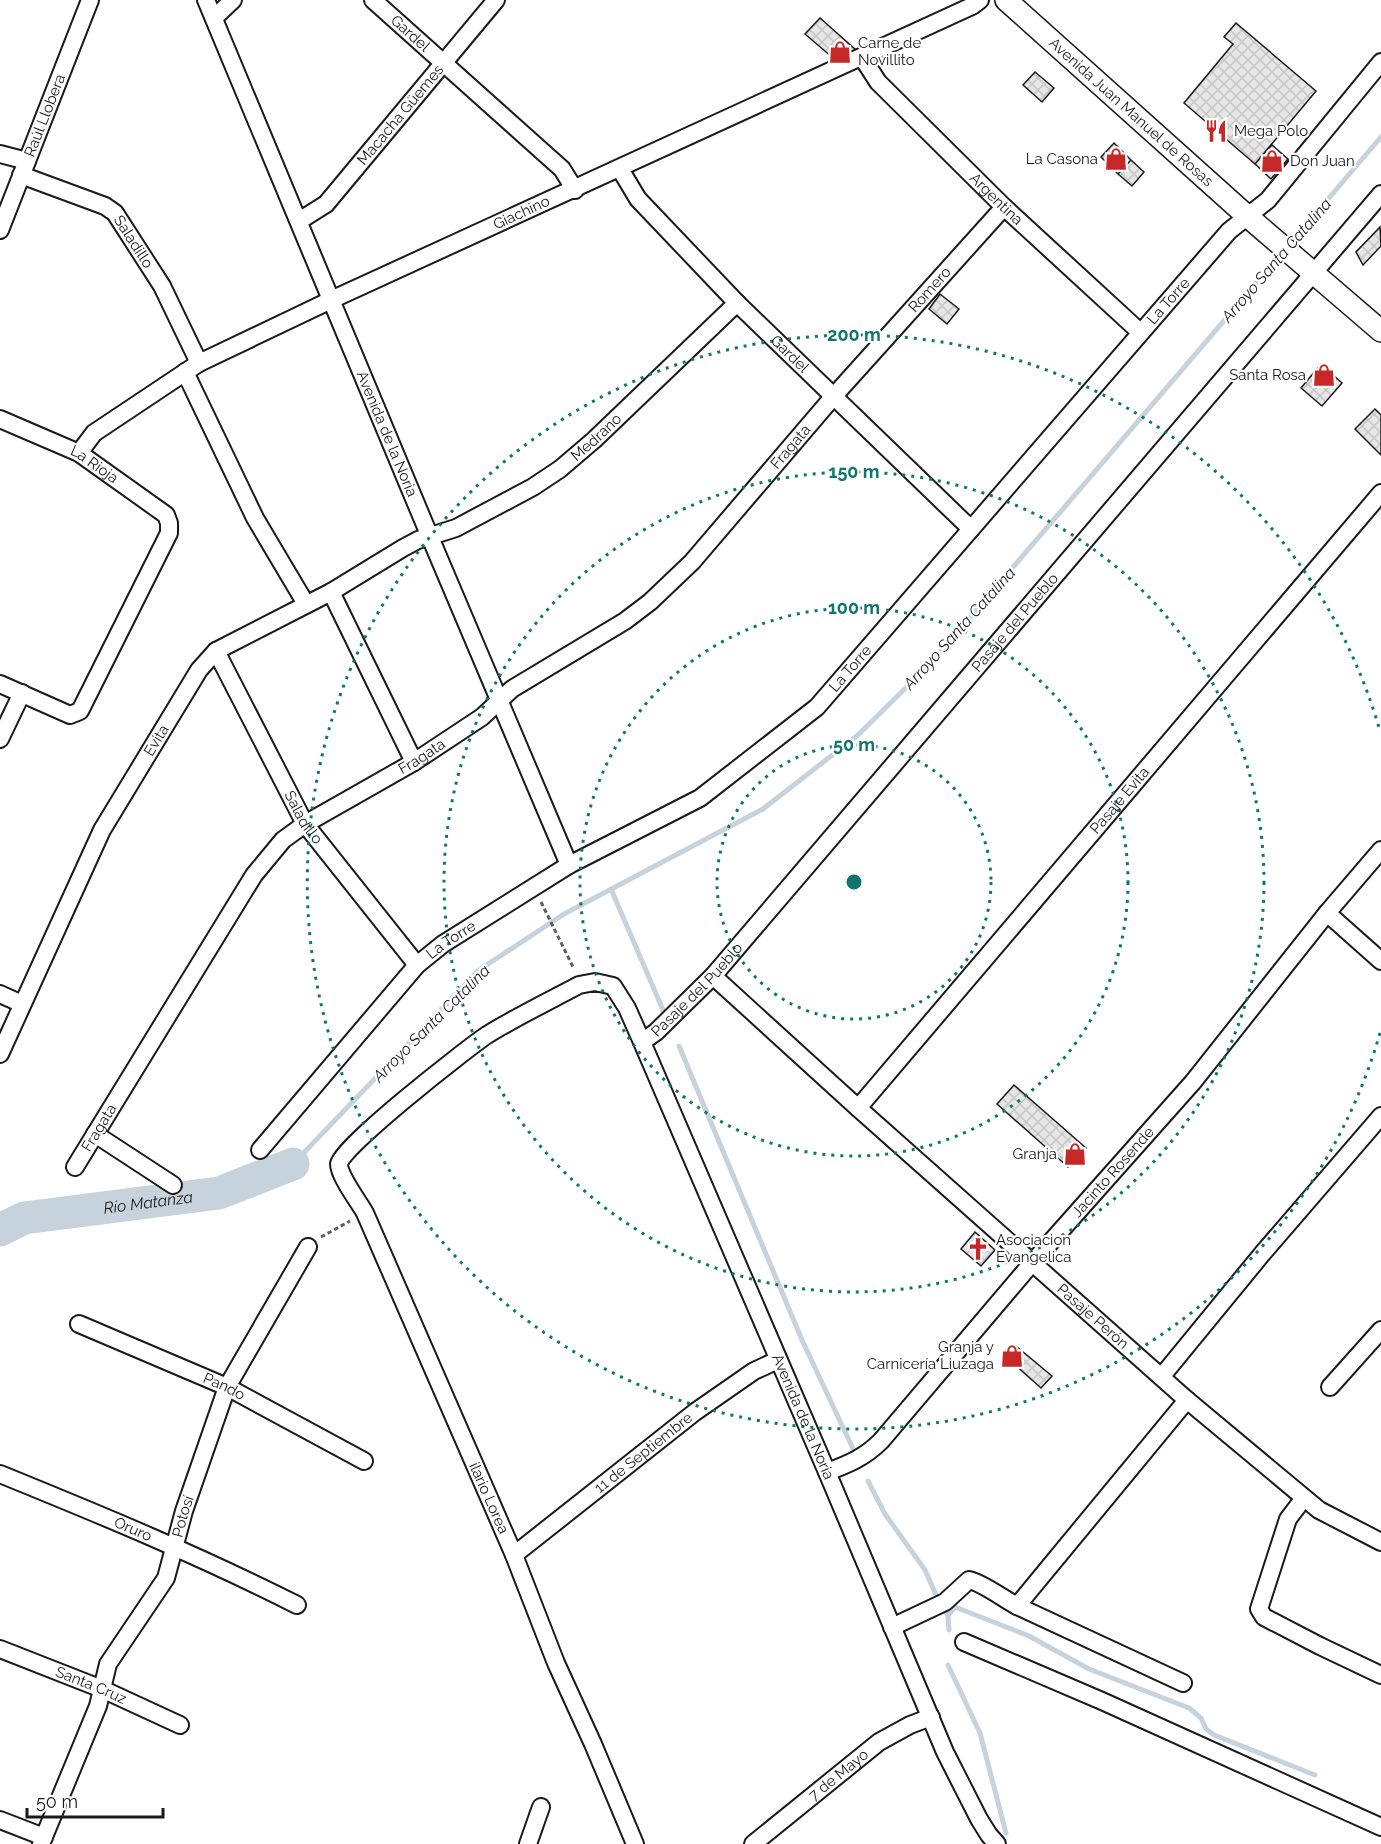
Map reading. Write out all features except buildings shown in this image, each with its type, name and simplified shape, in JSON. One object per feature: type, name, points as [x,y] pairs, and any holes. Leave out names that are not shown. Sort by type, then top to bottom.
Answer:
[{"type":"street","name":"Raúl Llobera","points":[[0,230],[90,0]]},
{"type":"street","name":"Avenida de la Noria","points":[[206,0],[569,865]]},
{"type":"street","points":[[214,18],[233,0]]},
{"type":"street","name":"Gardel","points":[[374,0],[562,169],[575,190]]},
{"type":"street","name":"Macacha Güemes","points":[[299,221],[326,204],[496,0]]},
{"type":"street","name":"Giachino","points":[[79,453],[94,433],[192,368],[332,300],[575,190],[972,6],[980,0]]},
{"type":"street","name":"Avenida Juan Manuel de Rosas","points":[[1014,2],[1252,220],[1381,331]]},
{"type":"street","name":"Argentina","points":[[862,57],[878,82],[1004,207],[1140,332]]},
{"type":"street","name":"La Torre","points":[[260,1150],[417,965],[443,944],[569,865],[700,798],[817,707],[1229,231],[1252,220],[1381,62]]},
{"type":"street","name":"Saladillo","points":[[0,154],[115,213],[162,286],[192,368],[255,518],[306,604]]},
{"type":"street","name":"Gardel","points":[[620,169],[638,199],[737,303],[971,529]]},
{"type":"street","name":"Pasaje del Pueblo","points":[[642,1042],[656,1032],[713,976],[1307,266],[1381,194]]},
{"type":"street","name":"Romero","points":[[833,397],[1004,207]]},
{"type":"street","name":"Medrano","points":[[430,537],[456,528],[533,487],[560,469],[594,440],[737,303]]},
{"type":"street","name":"Fragata","points":[[75,1167],[254,875],[283,840],[305,824],[414,762],[482,717],[512,689],[625,621],[650,602],[692,562],[833,397]]},
{"type":"street","name":"La Rioja","points":[[0,419],[79,453],[166,515],[169,523],[169,533],[80,711],[70,715],[22,693]]},
{"type":"street","name":"Pasaje Evita","points":[[858,1108],[1381,493]]},
{"type":"street","name":"Evita","points":[[0,1054],[102,830],[199,670],[216,651],[331,592],[418,540],[430,537]]},
{"type":"street","points":[[331,592],[414,762]]},
{"type":"street","name":"Saladillo","points":[[216,651],[305,824],[417,965]]},
{"type":"street","points":[[0,684],[22,693],[0,739]]},
{"type":"street","name":"Jacinto Rosende","points":[[827,1472],[854,1462],[881,1441],[1032,1263],[1193,1082],[1327,912],[1381,850]]},
{"type":"street","points":[[1327,912],[1381,961]]},
{"type":"street","name":"Pasaje Perón","points":[[713,976],[1187,1400],[1304,1498],[1334,1518],[1381,1542]]},
{"type":"street","name":"Avenida de la Noria","points":[[579,985],[595,982],[613,986],[642,1042],[945,1752],[979,1820],[997,1844]]},
{"type":"street","name":"ilario Lorea","points":[[579,985],[487,1036],[358,1140],[343,1156],[339,1164],[365,1213],[514,1555],[556,1663],[594,1744],[635,1844]]},
{"type":"street","points":[[0,993],[22,1004]]},
{"type":"street","points":[[1162,1376],[1262,1254],[1381,1116]]},
{"type":"street","points":[[95,1134],[173,1185]]},
{"type":"street","name":"Potosí","points":[[43,1841],[98,1706],[108,1664],[166,1578],[184,1511],[227,1387],[308,1247]]},
{"type":"street","name":"Pando","points":[[79,1324],[227,1387],[364,1461]]},
{"type":"street","points":[[1330,1387],[1381,1330]]},
{"type":"street","name":"11 de Septiembre","points":[[514,1555],[695,1412],[754,1371],[778,1360]]},
{"type":"street","points":[[1017,1606],[1187,1400]]},
{"type":"street","name":"Oruro","points":[[0,1474],[229,1571],[297,1605]]},
{"type":"street","points":[[1304,1498],[1288,1519],[1259,1609],[1264,1617],[1381,1675]]},
{"type":"street","points":[[892,1627],[945,1602],[969,1580],[976,1581],[1017,1606],[1183,1683]]},
{"type":"street","points":[[964,1642],[1102,1701],[1381,1827]]},
{"type":"street","name":"Santa Cruz","points":[[0,1649],[102,1689],[180,1725]]},
{"type":"street","name":"7 de Mayo","points":[[753,1844],[879,1742],[931,1716]]},
{"type":"street","points":[[528,1844],[541,1808]]},
{"type":"street","points":[[0,1820],[43,1841]]},
{"type":"path","points":[[543,906],[579,985]]},
{"type":"path","points":[[308,1247],[327,1233],[352,1220]]},
{"type":"waterway","name":"Arroyo Santa Catalina","points":[[1288,246],[1381,137]]},
{"type":"waterway","name":"Arroyo Santa Catalina","points":[[293,1164],[479,970],[564,914],[763,809],[858,735],[931,663],[1282,253]]},
{"type":"waterway","points":[[611,889],[666,1017]]},
{"type":"waterway","points":[[679,1046],[802,1340],[855,1453]]},
{"type":"waterway","name":"Río Matanza","points":[[0,1230],[24,1218],[219,1193],[293,1164]]},
{"type":"waterway","points":[[868,1481],[885,1514],[925,1570],[936,1595]]},
{"type":"waterway","points":[[945,1609],[948,1616],[955,1607],[1029,1636],[1089,1669],[1189,1708],[1201,1718],[1206,1729],[1214,1735],[1315,1775]]},
{"type":"waterway","points":[[948,1616],[949,1630]]},
{"type":"waterway","points":[[948,1665],[980,1733],[1006,1833]]},
{"type":"place","name":"Carne de Novillito","points":[[840,52]]},
{"type":"place","name":"Mega Polo","points":[[1216,131]]},
{"type":"place","name":"La Casona","points":[[1116,159]]},
{"type":"place","name":"Don Juan","points":[[1272,161]]},
{"type":"place","name":"Santa Rosa","points":[[1324,375]]},
{"type":"place","name":"Granja","points":[[1075,1154]]},
{"type":"place","name":"Asociacion Evangelica","points":[[978,1249]]},
{"type":"place","name":"Granja y Carnicería Liuzaga","points":[[1012,1356]]}]
